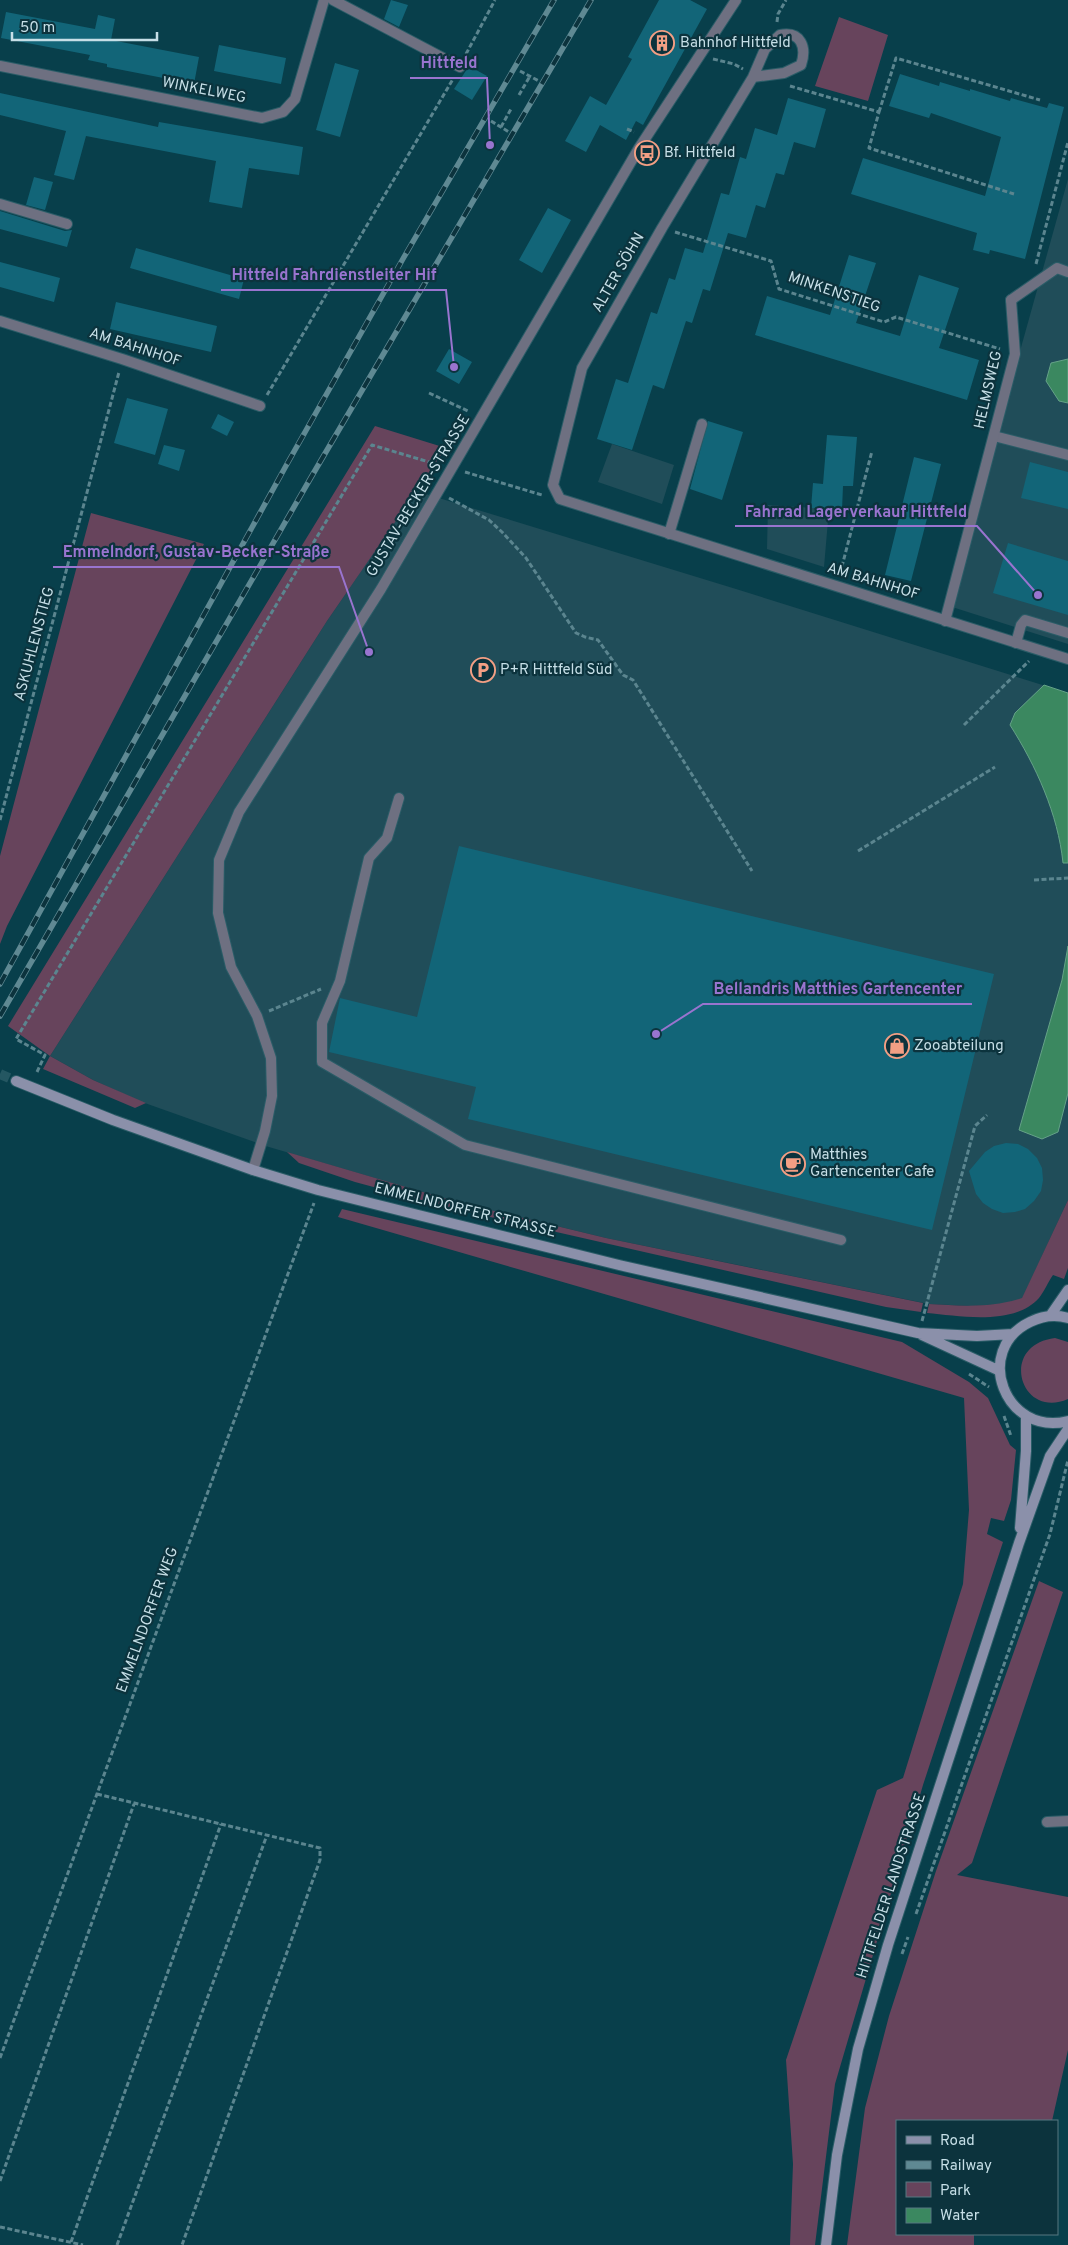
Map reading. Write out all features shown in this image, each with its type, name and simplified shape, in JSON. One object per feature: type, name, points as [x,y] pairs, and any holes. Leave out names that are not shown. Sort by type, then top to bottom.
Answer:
[{"type":"main road","name":"EMMELNDORFER STRASSE","points":[[16,1081],[113,1120],[253,1170],[318,1190],[619,1265],[918,1334],[977,1336],[1013,1334]]},
{"type":"main road","points":[[1050,1316],[1068,1290]]},
{"type":"main road","points":[[1068,1318],[1050,1316],[1036,1319],[1024,1325],[1013,1334],[1006,1345],[1001,1358],[1000,1371],[1003,1389],[1012,1405],[1026,1416],[1042,1422],[1058,1424],[1068,1421]]},
{"type":"main road","name":"EMMELNDORFER STRASSE","points":[[918,1334],[1000,1371]]},
{"type":"main road","name":"HITTFELDER LANDSTRASSE","points":[[1019,1543],[1026,1451],[1026,1416]]},
{"type":"main road","name":"HITTFELDER LANDSTRASSE","points":[[826,2245],[837,2155],[858,2049],[888,1945],[1019,1543],[1050,1456],[1068,1430]]},
{"type":"street","name":"WINKELWEG","points":[[0,66],[262,118],[283,112],[295,99],[324,0]]},
{"type":"street","points":[[333,0],[460,67]]},
{"type":"street","name":"GUSTAV-BECKER-STRASSE","points":[[253,1170],[266,1131],[272,1096],[270,1058],[257,1016],[231,967],[218,913],[219,860],[239,812],[381,589],[640,148],[736,0]]},
{"type":"street","points":[[753,77],[784,73],[801,65],[804,53],[798,37],[786,33],[776,37]]},
{"type":"street","name":"ALTER SÖHN","points":[[560,499],[553,485],[582,368],[662,228],[753,77],[765,49],[776,37]]},
{"type":"street","points":[[0,204],[67,224]]},
{"type":"street","name":"HELMSWEG","points":[[945,621],[1015,354],[1011,300],[1057,268],[1068,272]]},
{"type":"street","name":"AM BAHNHOF","points":[[0,321],[122,359],[260,406]]},
{"type":"street","points":[[669,534],[702,424]]},
{"type":"street","points":[[994,436],[1068,455]]},
{"type":"street","name":"AM BAHNHOF","points":[[560,499],[1068,659]]},
{"type":"street","points":[[1016,643],[1021,624],[1025,620],[1068,633]]},
{"type":"street","points":[[399,798],[387,838],[369,858],[340,981],[322,1023],[322,1062],[465,1145],[841,1240]]},
{"type":"street","points":[[1047,1822],[1068,1821]]},
{"type":"path","points":[[260,406],[460,67],[495,0]]},
{"type":"path","points":[[776,37],[778,14],[786,0]]},
{"type":"path","points":[[1014,194],[869,148],[896,58],[1040,100]]},
{"type":"path","points":[[726,62],[742,68]]},
{"type":"path","points":[[520,71],[539,81]]},
{"type":"path","points":[[519,95],[530,76]]},
{"type":"path","points":[[789,85],[879,112]]},
{"type":"path","points":[[501,127],[511,108]]},
{"type":"path","points":[[490,122],[510,132]]},
{"type":"path","points":[[1034,268],[1068,142]]},
{"type":"path","name":"MINKENSTIEG","points":[[662,228],[771,261],[779,288],[884,322],[896,317],[1015,354]]},
{"type":"path","name":"ASKUHLENSTIEG","points":[[0,820],[122,359]]},
{"type":"path","points":[[429,393],[483,417]]},
{"type":"path","points":[[37,1072],[45,1055],[16,1039],[372,445],[560,499]]},
{"type":"path","points":[[836,586],[872,451]]},
{"type":"path","points":[[452,499],[489,520],[502,532],[526,558],[576,633],[586,638],[598,640],[623,675],[633,680],[752,871]]},
{"type":"path","points":[[964,725],[1040,650]]},
{"type":"path","points":[[858,851],[995,767]]},
{"type":"path","points":[[1034,880],[1068,878]]},
{"type":"path","points":[[257,1016],[340,981]]},
{"type":"path","points":[[918,1334],[975,1126],[986,1115]]},
{"type":"path","name":"EMMELNDORFER WEG","points":[[0,2058],[318,1190]]},
{"type":"path","points":[[913,1923],[1050,1534],[1068,1460]]},
{"type":"path","points":[[97,1794],[320,1848],[320,1860],[182,2245]]},
{"type":"path","points":[[0,2181],[134,1804]]},
{"type":"path","points":[[71,2242],[221,1824]]},
{"type":"path","points":[[118,2245],[267,1835]]},
{"type":"path","points":[[901,1959],[910,1932]]},
{"type":"path","points":[[0,2227],[83,2245]]},
{"type":"shaded area","points":[[1068,179],[1068,644],[949,606]]},
{"type":"shaded area","points":[[612,444],[674,465],[662,504],[598,482]]},
{"type":"shaded area","points":[[416,491],[1068,693],[1068,1200],[1022,1299],[1004,1304],[971,1306],[929,1304],[606,1238],[457,1202],[269,1147],[142,1102],[93,1080],[50,1056],[327,621]]},
{"type":"shaded area","points":[[768,505],[829,509],[824,567],[767,549]]},
{"type":"green space","points":[[839,17],[888,35],[868,101],[815,86]]},
{"type":"green space","points":[[375,426],[446,448],[327,621],[50,1056],[8,1026]]},
{"type":"green space","points":[[91,513],[204,544],[7,926],[0,944],[0,856]]},
{"type":"green space","points":[[50,1056],[93,1080],[146,1103],[135,1108],[43,1069]]},
{"type":"green space","points":[[287,1152],[457,1202],[606,1238],[923,1303],[921,1312],[886,1307],[455,1209],[355,1182],[299,1163]]},
{"type":"green space","points":[[1068,1200],[1068,1268],[1064,1279],[1053,1275],[1039,1298],[1028,1307],[1016,1313],[1001,1316],[970,1317],[927,1313],[929,1304],[988,1305],[1022,1298]]},
{"type":"green space","points":[[342,1209],[902,1342],[969,1382],[988,1398],[1010,1445],[1016,1450],[1011,1500],[1004,1521],[991,1518],[987,1534],[1003,1542],[923,1785],[835,2084],[815,2245],[790,2245],[793,2164],[786,2060],[877,1790],[903,1778],[963,1584],[969,1510],[964,1398],[338,1217]]},
{"type":"green space","points":[[1055,1338],[1068,1342],[1068,1399],[1051,1403],[1038,1399],[1028,1391],[1022,1379],[1021,1366],[1026,1353],[1037,1343]]},
{"type":"green space","points":[[1039,1581],[1063,1592],[972,1863],[957,1875],[1068,1897],[1068,2050],[1052,2120],[896,2120],[896,2235],[974,2235],[974,2245],[847,2245],[865,2108],[889,2016],[936,1871]]},
{"type":"water","points":[[1068,359],[1068,403],[1059,401],[1046,381],[1051,363]]},
{"type":"water","points":[[1044,685],[1068,693],[1068,863],[1063,863],[1051,809],[1037,774],[1010,725],[1015,713]]},
{"type":"water","points":[[1068,946],[1068,1093],[1058,1132],[1042,1139],[1019,1130],[1062,980]]},
{"type":"building","points":[[391,0],[408,5],[399,27],[384,19]]},
{"type":"building","points":[[659,0],[690,0],[707,9],[643,125],[636,121],[626,140],[600,125],[586,152],[565,141],[590,96],[606,105],[632,59],[628,57]]},
{"type":"building","points":[[6,12],[95,29],[98,15],[115,19],[111,40],[199,57],[194,84],[107,67],[107,64],[88,60],[90,55],[1,38]]},
{"type":"building","points":[[219,45],[286,58],[281,84],[214,71]]},
{"type":"building","points":[[335,63],[359,70],[340,137],[316,130]]},
{"type":"building","points":[[469,66],[487,76],[472,100],[454,89]]},
{"type":"building","points":[[900,74],[939,86],[940,82],[1010,101],[1011,98],[1047,108],[1049,103],[1064,107],[1025,259],[990,250],[989,254],[973,250],[977,233],[851,194],[863,158],[985,196],[1001,137],[931,113],[929,118],[889,106]]},
{"type":"building","points":[[0,93],[158,127],[159,122],[303,147],[299,175],[249,168],[242,208],[209,202],[216,161],[86,136],[74,180],[54,175],[66,131],[0,115]]},
{"type":"building","points":[[788,98],[826,109],[815,148],[794,142],[784,175],[776,173],[765,208],[756,205],[746,238],[728,233],[710,291],[703,289],[692,323],[686,321],[664,389],[653,385],[632,450],[597,439],[616,379],[628,383],[651,312],[657,314],[669,278],[675,280],[685,248],[703,253],[721,193],[729,195],[740,157],[746,159],[755,128],[777,135]]},
{"type":"building","points":[[34,177],[53,182],[45,210],[26,205]]},
{"type":"building","points":[[548,208],[571,220],[542,273],[519,260]]},
{"type":"building","points":[[0,211],[65,231],[72,230],[67,247],[0,229]]},
{"type":"building","points":[[136,248],[244,279],[239,299],[130,268]]},
{"type":"building","points":[[849,255],[876,263],[856,323],[900,336],[919,275],[959,288],[939,348],[979,360],[967,400],[755,335],[767,296],[830,315]]},
{"type":"building","points":[[0,262],[60,278],[54,302],[0,287]]},
{"type":"building","points":[[116,302],[217,326],[211,352],[110,329]]},
{"type":"building","points":[[449,349],[472,362],[459,384],[436,371]]},
{"type":"building","points":[[127,398],[168,409],[155,455],[114,443]]},
{"type":"building","points":[[218,414],[234,422],[227,436],[211,428]]},
{"type":"building","points":[[708,421],[743,432],[722,500],[690,489]]},
{"type":"building","points":[[827,435],[857,437],[853,486],[843,486],[842,510],[811,508],[813,483],[823,484]]},
{"type":"building","points":[[164,445],[185,450],[179,471],[158,464]]},
{"type":"building","points":[[914,457],[941,464],[911,581],[885,575]]},
{"type":"building","points":[[1030,462],[1068,472],[1068,509],[1021,498]]},
{"type":"building","points":[[1008,543],[1068,561],[1068,615],[993,593]]},
{"type":"building","points":[[459,846],[994,974],[932,1230],[468,1119],[476,1087],[329,1052],[340,998],[417,1017]]},
{"type":"building","points":[[1006,1143],[1018,1144],[1028,1149],[1037,1158],[1042,1168],[1043,1180],[1041,1191],[1025,1209],[1003,1213],[983,1203],[976,1194],[969,1171],[985,1152],[994,1146]]},
{"type":"tunnel","points":[[0,1074],[16,1081]]},
{"type":"railway","points":[[0,984],[287,464],[404,257],[554,0]]},
{"type":"railway","points":[[0,1016],[313,474],[591,0]]},
{"type":"place","name":"Bahnhof Hittfeld","points":[[662,43]]},
{"type":"place","name":"Hittfeld","points":[[490,145]]},
{"type":"place","name":"Bf. Hittfeld","points":[[647,153]]},
{"type":"place","name":"Hittfeld Fahrdienstleiter Hif","points":[[454,367]]},
{"type":"place","name":"Fahrrad Lagerverkauf Hittfeld","points":[[1038,595]]},
{"type":"place","name":"Emmelndorf, Gustav-Becker-Straße","points":[[369,652]]},
{"type":"place","name":"P+R Hittfeld Süd","points":[[483,670]]},
{"type":"place","name":"Bellandris Matthies Gartencenter","points":[[656,1034]]},
{"type":"place","name":"Zooabteilung","points":[[897,1046]]},
{"type":"place","name":"Matthies Gartencenter Cafe","points":[[793,1164]]}]
